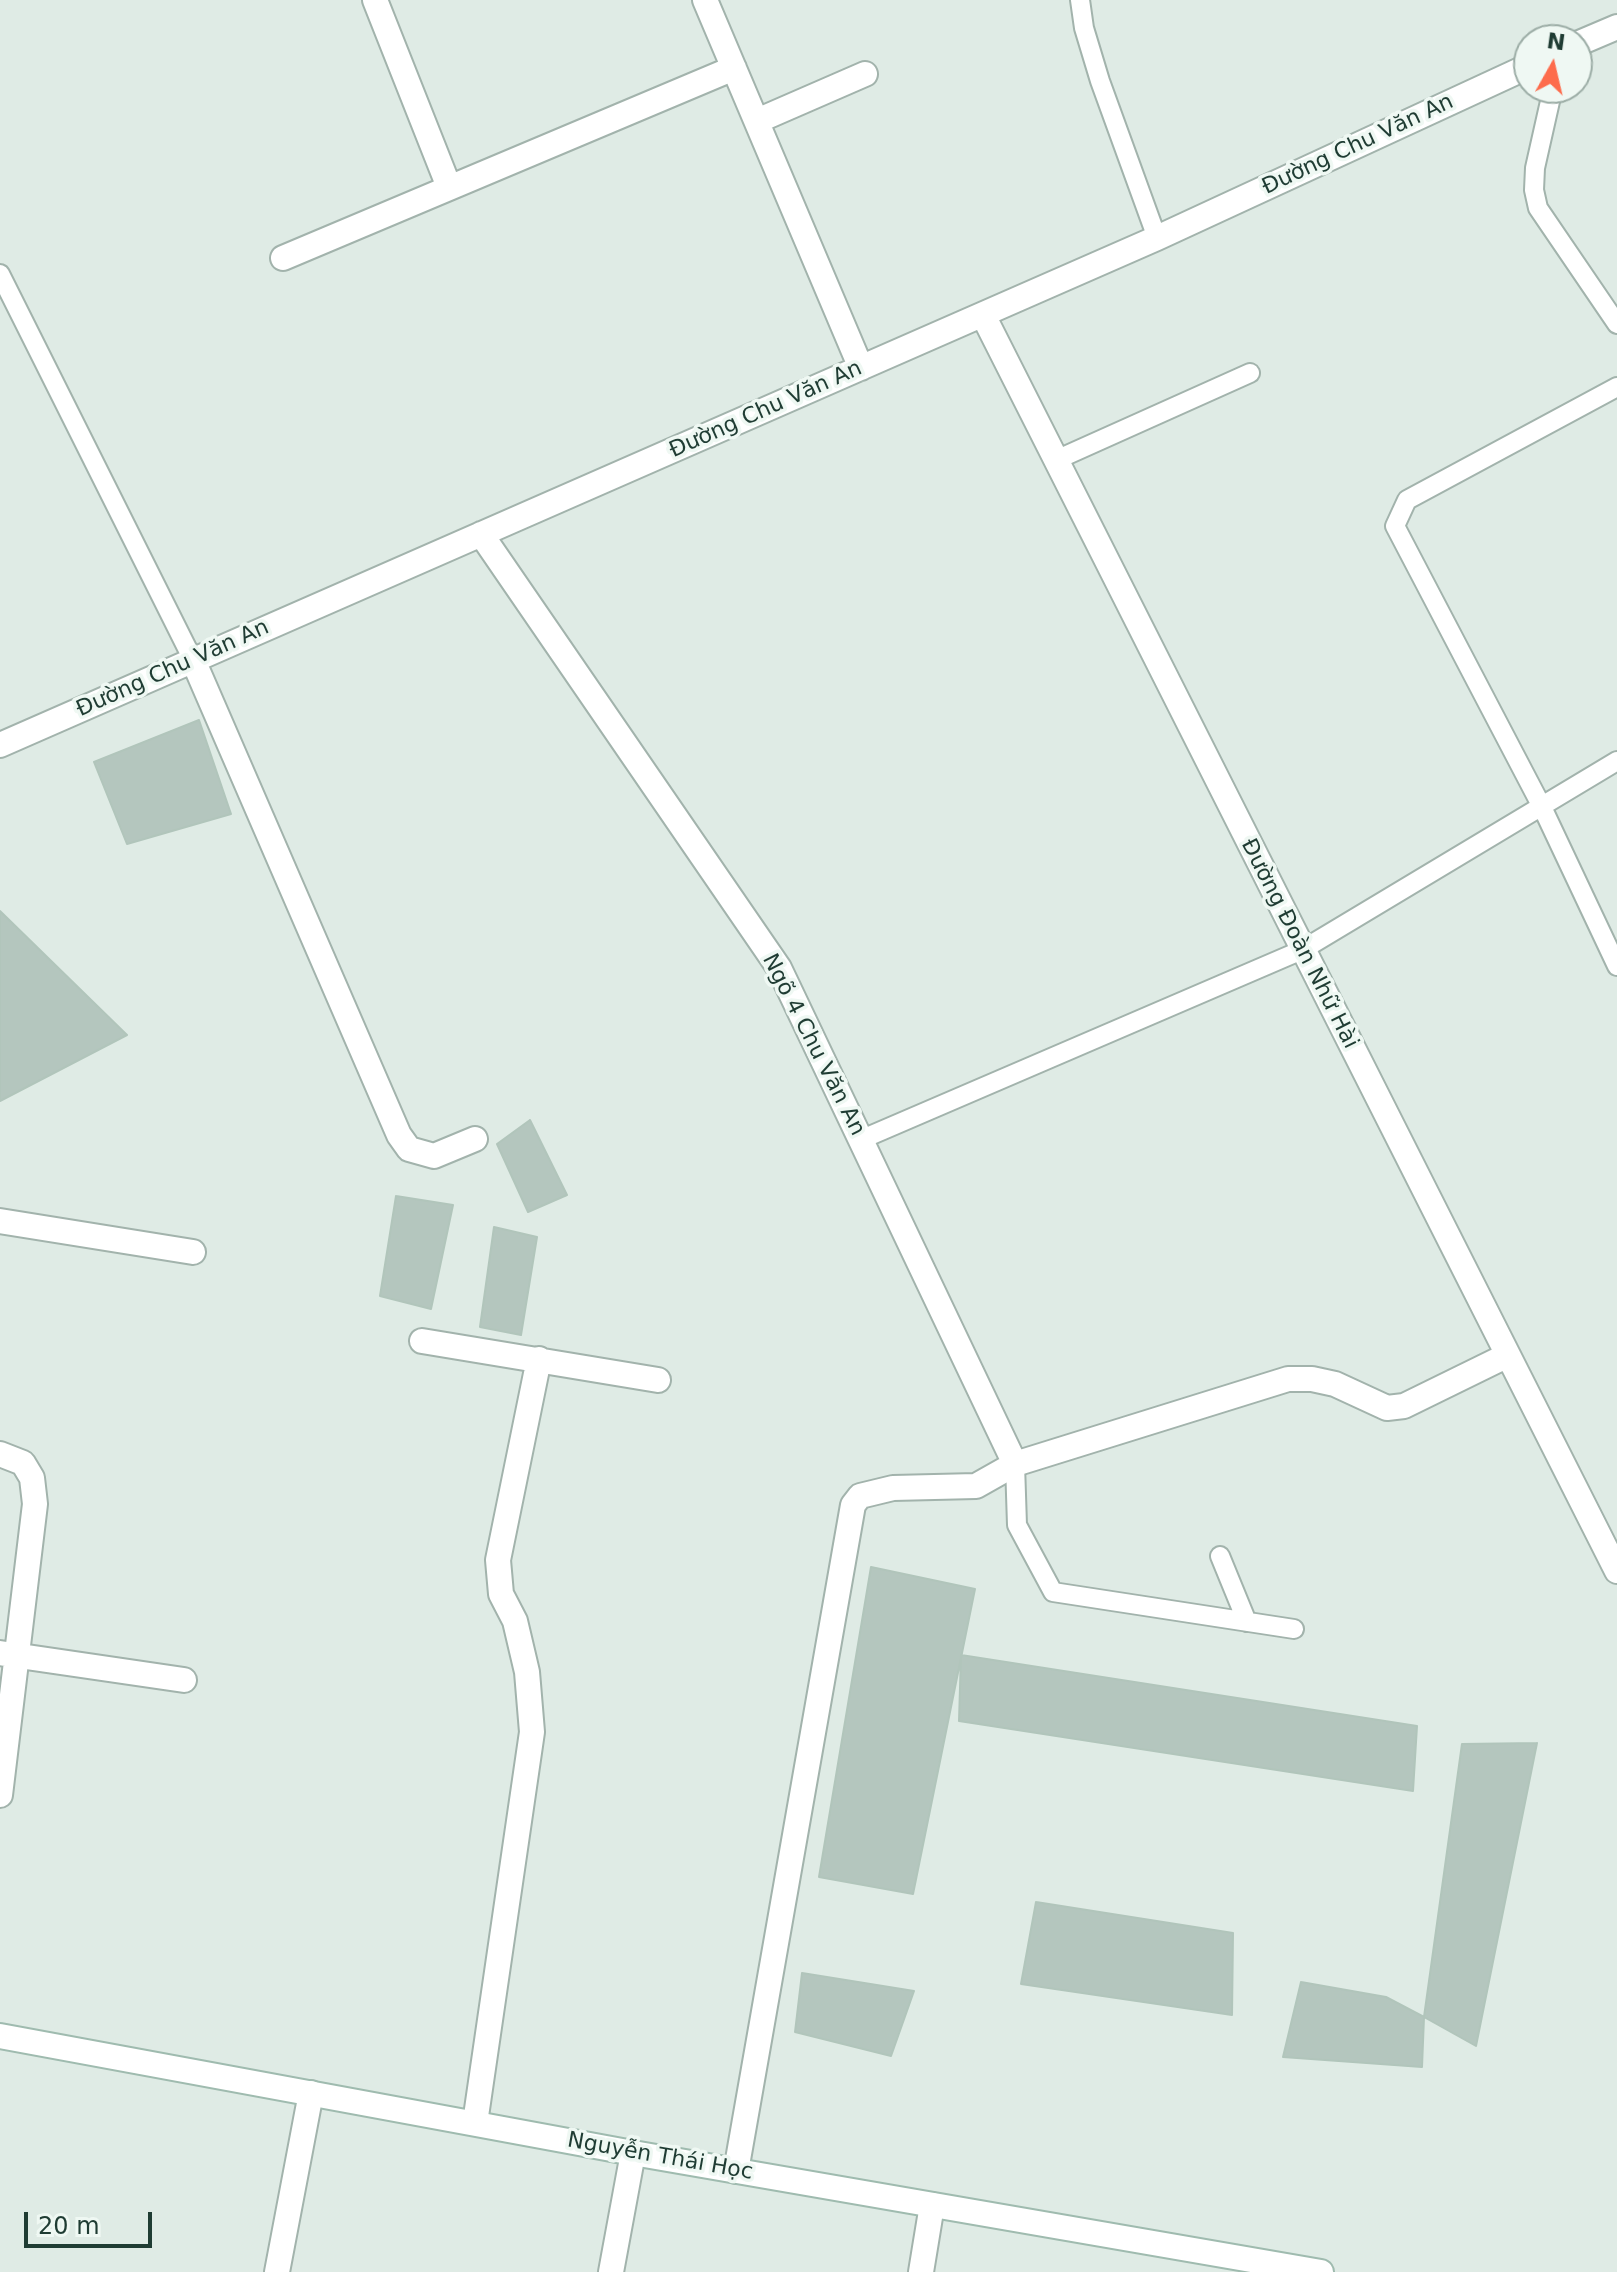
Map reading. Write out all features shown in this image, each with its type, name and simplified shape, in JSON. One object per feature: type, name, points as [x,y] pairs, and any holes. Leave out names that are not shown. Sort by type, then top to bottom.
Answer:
[{"type":"street","points":[[375,0],[449,187]]},
{"type":"street","points":[[705,0],[861,368]]},
{"type":"street","points":[[1593,37],[1617,27]]},
{"type":"street","points":[[283,258],[734,68]]},
{"type":"street","name":"Đường Chu Văn An","points":[[0,745],[1157,238],[1513,73]]},
{"type":"street","points":[[757,121],[865,74]]},
{"type":"street","name":"Đường Đoàn Nhữ Hài","points":[[983,315],[1617,1571]]},
{"type":"street","name":"Ngõ 4 Chu Văn An","points":[[481,534],[779,968],[1015,1464]]},
{"type":"street","points":[[193,660],[399,1135],[409,1149],[434,1156],[475,1139]]},
{"type":"street","points":[[0,1221],[193,1252]]},
{"type":"street","points":[[422,1341],[658,1380]]},
{"type":"street","points":[[736,2171],[853,1505],[860,1496],[893,1488],[976,1486],[1015,1464],[1288,1379],[1312,1379],[1335,1384],[1387,1408],[1404,1406],[1506,1356]]},
{"type":"street","points":[[475,2123],[532,1732],[527,1672],[515,1621],[501,1594],[498,1560],[539,1359]]},
{"type":"street","points":[[0,1454],[23,1463],[32,1478],[35,1504],[8,1654],[0,1795]]},
{"type":"street","points":[[8,1654],[184,1680]]},
{"type":"street","name":"Nguyễn Thái Học","points":[[0,2036],[633,2153],[1321,2272]]},
{"type":"street","points":[[277,2272],[311,2093]]},
{"type":"street","points":[[611,2272],[633,2153]]},
{"type":"street","points":[[921,2272],[932,2205]]},
{"type":"lane","points":[[1080,0],[1084,28],[1100,81],[1157,238]]},
{"type":"lane","points":[[1549,104],[1535,168],[1538,208],[1617,324]]},
{"type":"lane","points":[[0,274],[193,660]]},
{"type":"lane","points":[[1056,460],[1250,373]]},
{"type":"lane","points":[[1617,387],[1407,500],[1396,518],[1396,533],[1542,807],[1617,966]]},
{"type":"lane","points":[[860,1140],[1302,950],[1617,761]]},
{"type":"lane","points":[[1015,1464],[1017,1525],[1053,1592],[1294,1629]]},
{"type":"lane","points":[[1220,1556],[1247,1622]]},
{"type":"building","points":[[199,720],[231,814],[127,844],[94,762]]},
{"type":"building","points":[[0,911],[127,1035],[0,1101]]},
{"type":"building","points":[[530,1120],[567,1195],[528,1212],[497,1144]]},
{"type":"building","points":[[396,1196],[453,1205],[431,1309],[380,1296]]},
{"type":"building","points":[[494,1227],[537,1237],[521,1335],[480,1327]]},
{"type":"building","points":[[871,1567],[975,1589],[913,1894],[819,1877]]},
{"type":"building","points":[[961,1655],[1417,1726],[1413,1791],[959,1721]]},
{"type":"building","points":[[1537,1743],[1476,2046],[1424,2017],[1462,1744]]},
{"type":"building","points":[[1036,1902],[1233,1933],[1232,2015],[1021,1984]]},
{"type":"building","points":[[802,1973],[914,1991],[891,2056],[795,2032]]},
{"type":"building","points":[[1301,1982],[1386,1997],[1424,2017],[1422,2067],[1283,2057]]}]
